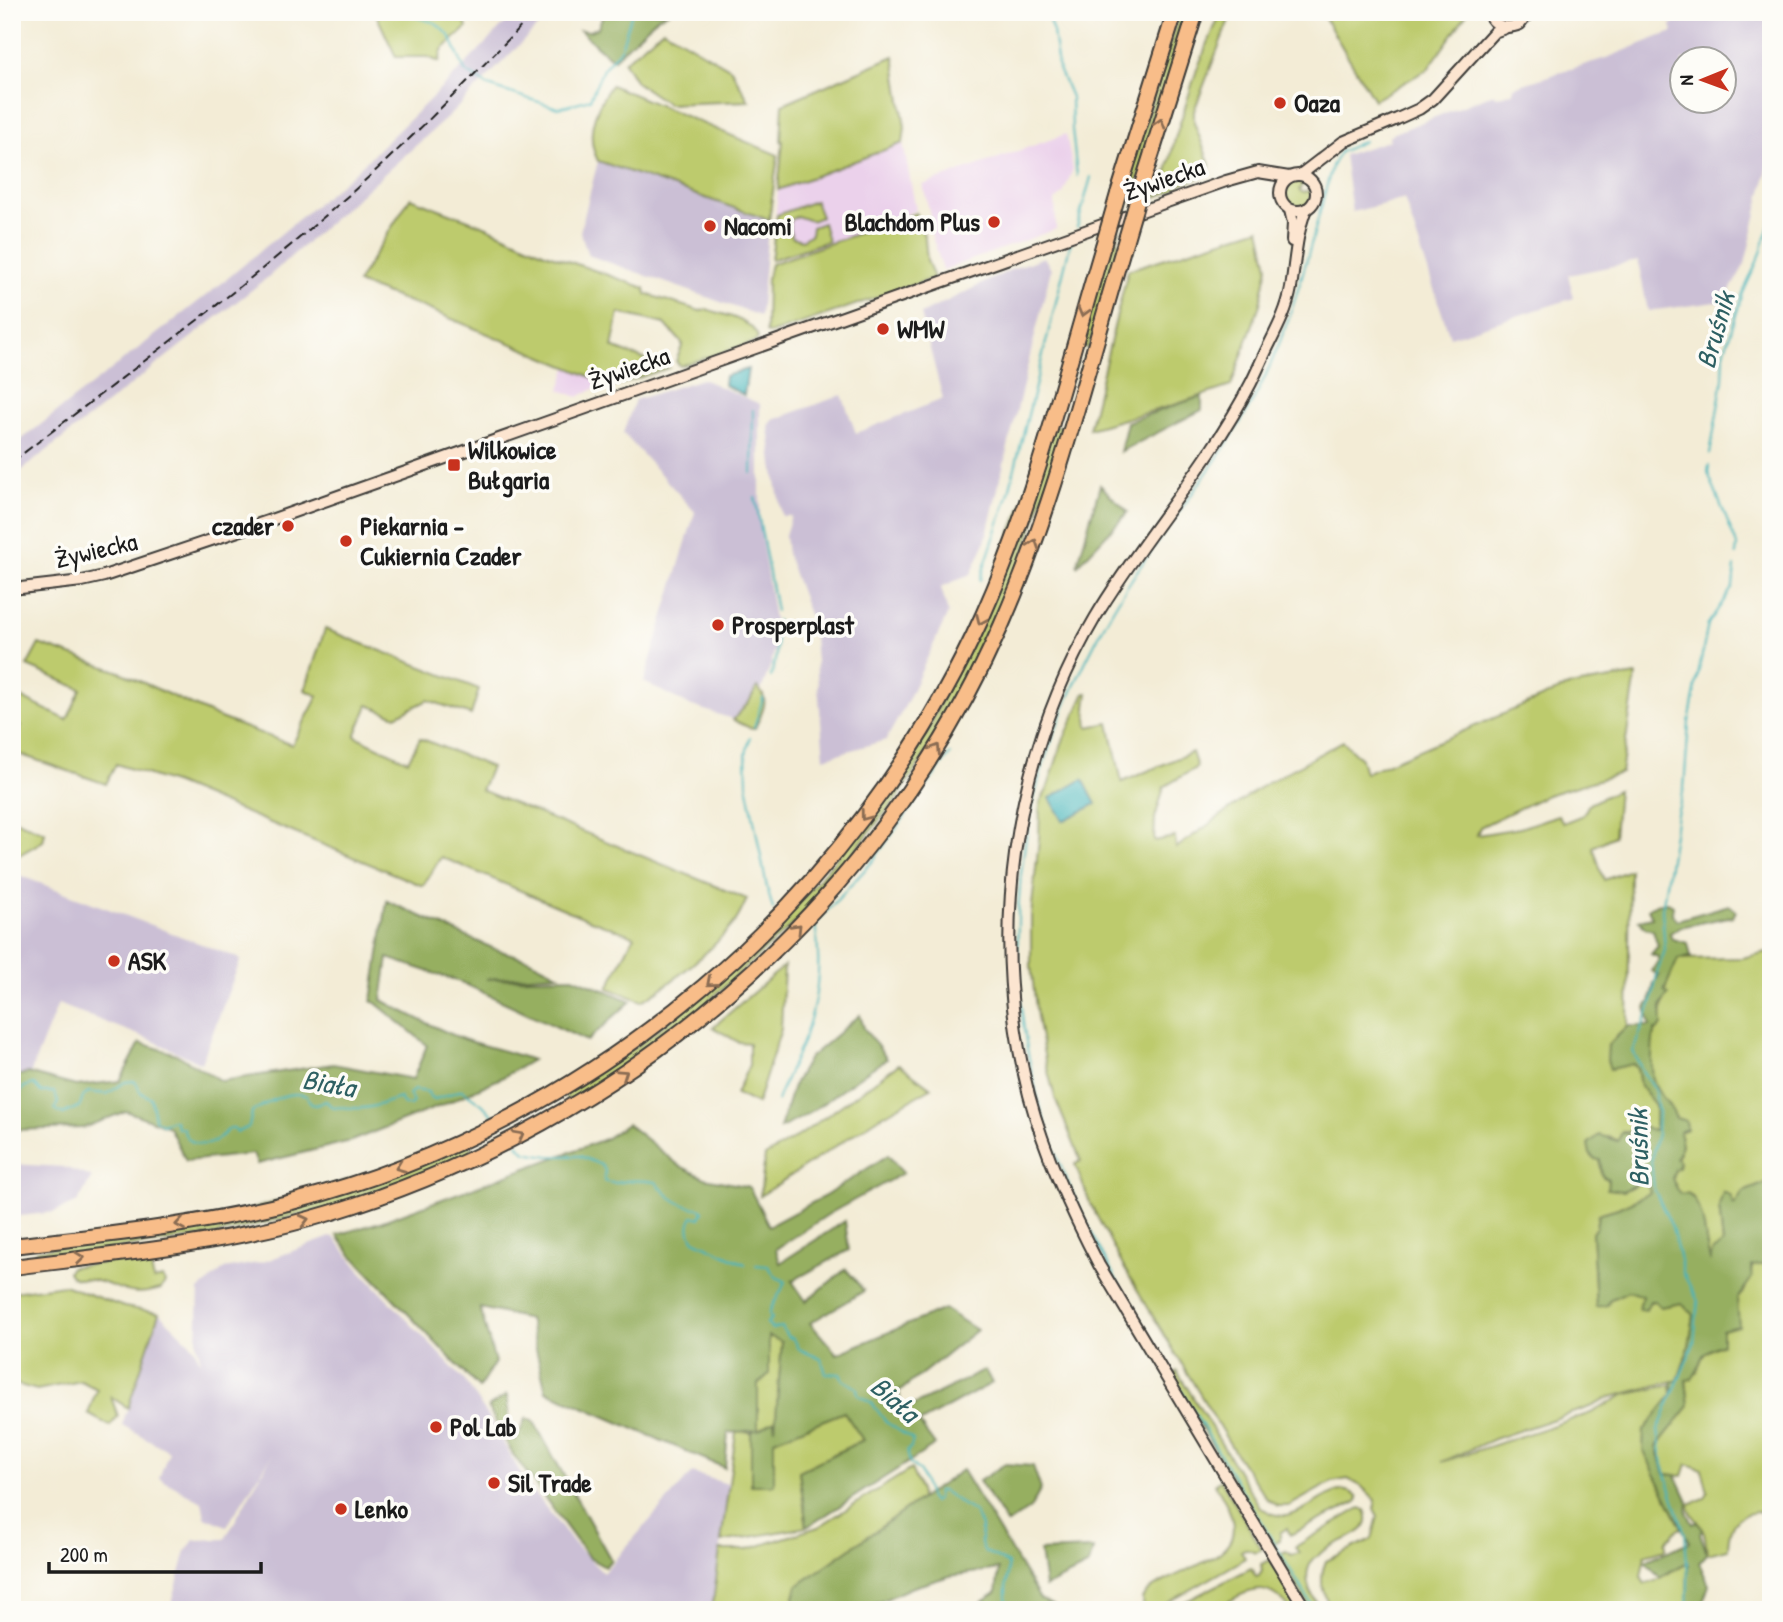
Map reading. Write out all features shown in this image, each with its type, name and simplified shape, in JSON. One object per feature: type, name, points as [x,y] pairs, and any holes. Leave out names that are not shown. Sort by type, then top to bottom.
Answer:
[{"type":"highway","points":[[12,1246],[159,1228],[263,1209],[369,1178],[463,1140],[556,1092],[639,1038],[690,1000],[742,953],[814,880],[865,817],[908,755],[958,668],[1005,564],[1041,456],[1175,12]]},
{"type":"highway","points":[[12,1267],[150,1250],[259,1231],[376,1198],[472,1159],[566,1111],[629,1070],[722,1000],[769,956],[849,870],[891,816],[926,765],[977,677],[1023,574],[1051,492],[1196,12]]},
{"type":"main road","points":[[1280,188],[1343,142],[1419,109],[1443,89],[1494,32],[1520,24],[1529,12]]},
{"type":"main road","points":[[1488,13],[1493,22],[1505,28]]},
{"type":"main road","points":[[1466,61],[1487,28],[1488,13]]},
{"type":"main road","points":[[1313,183],[1327,154]]},
{"type":"main road","points":[[1258,172],[1272,176],[1280,188],[1280,198],[1290,210],[1293,223],[1287,269],[1268,346]]},
{"type":"main road","name":"Żywiecka","points":[[12,589],[82,581],[125,570],[268,522],[1074,234],[1258,172],[1294,176]]},
{"type":"main road","points":[[1294,176],[1313,183],[1316,188],[1315,201],[1306,209],[1298,235],[1285,312],[1232,418],[1208,457],[1131,559],[1094,620],[1065,678],[1044,730],[1022,810],[1014,859],[1010,910],[1010,984],[1029,1095],[1050,1161],[1070,1208],[1099,1265],[1306,1610]]},
{"type":"main road","points":[[1290,210],[1306,209]]},
{"type":"shaded area","points":[[516,12],[552,12],[449,116],[267,278],[12,478],[12,447],[222,283],[355,172]]},
{"type":"shaded area","points":[[1687,12],[1771,12],[1771,153],[1745,264],[1724,301],[1648,311],[1638,261],[1568,275],[1574,298],[1450,337],[1404,199],[1352,212],[1344,155],[1388,141],[1390,135],[1493,94],[1498,97],[1513,92],[1514,87],[1609,57],[1673,32],[1671,25]]},
{"type":"shaded area","name":"Blachdom Plus","points":[[1066,134],[1073,169],[1063,194],[1055,200],[1056,229],[943,270],[930,230],[933,228],[923,185]]},
{"type":"shaded area","points":[[903,143],[916,210],[878,227],[771,261],[778,190]]},
{"type":"shaded area","points":[[598,161],[769,220],[760,316],[588,255],[580,232]]},
{"type":"shaded area","points":[[1044,257],[1051,269],[985,542],[971,574],[941,587],[948,613],[906,704],[886,740],[824,758],[813,625],[787,555],[785,535],[791,516],[782,516],[769,426],[773,420],[842,395],[856,433],[943,399],[921,314],[1012,269]]},
{"type":"shaded area","points":[[567,368],[606,383],[578,397],[560,390]]},
{"type":"shaded area","points":[[702,379],[760,404],[760,530],[777,639],[771,664],[748,724],[689,705],[644,682],[695,512],[623,433],[635,400]]},
{"type":"shaded area","points":[[13,873],[241,959],[201,1063],[149,1039],[58,1004],[30,1074],[12,1077]]},
{"type":"shaded area","points":[[12,1164],[63,1167],[92,1177],[78,1202],[55,1212],[12,1217]]},
{"type":"shaded area","points":[[333,1236],[358,1268],[465,1381],[524,1479],[574,1544],[603,1573],[692,1473],[731,1485],[711,1610],[170,1610],[186,1551],[194,1540],[225,1539],[273,1453],[227,1526],[205,1517],[202,1502],[159,1478],[169,1451],[122,1425],[159,1313],[194,1347],[202,1366],[197,1344],[199,1290],[224,1269],[263,1262]]},
{"type":"green space","points":[[375,12],[459,12],[467,27],[442,50],[439,62],[428,57],[396,57]]},
{"type":"green space","points":[[601,12],[670,12],[658,17],[614,59],[600,50],[580,30],[598,28]]},
{"type":"green space","points":[[1180,12],[1191,12],[1136,187],[1126,199],[1125,188]]},
{"type":"green space","points":[[1221,12],[1232,12],[1194,111],[1194,122],[1210,165],[1208,171],[1202,177],[1179,185],[1173,191],[1145,200],[1148,192],[1155,193],[1165,180],[1197,69]]},
{"type":"green space","points":[[1321,12],[1468,12],[1428,69],[1374,100]]},
{"type":"green space","points":[[663,29],[731,69],[749,101],[668,104],[636,82],[624,62]]},
{"type":"green space","points":[[894,56],[905,127],[903,143],[778,190],[783,141],[783,104]]},
{"type":"green space","points":[[611,85],[778,155],[769,220],[598,161],[592,141],[593,122]]},
{"type":"green space","points":[[1300,179],[1305,181],[1299,190],[1303,193],[1312,190],[1310,203],[1298,208],[1287,201],[1285,191],[1291,182]]},
{"type":"green space","points":[[410,198],[487,227],[545,253],[645,288],[646,294],[737,319],[750,326],[758,338],[755,342],[680,366],[676,361],[683,344],[665,324],[619,313],[612,347],[668,368],[609,388],[606,383],[423,307],[357,283]]},
{"type":"green space","points":[[815,201],[821,217],[811,221],[797,216],[791,220],[789,228],[792,237],[802,240],[811,234],[812,227],[823,223],[828,241],[771,260],[777,215]]},
{"type":"green space","points":[[916,213],[934,278],[770,334],[766,332],[767,279],[771,264]]},
{"type":"green space","points":[[1260,228],[1268,267],[1260,304],[1231,386],[1089,429],[1128,270]]},
{"type":"green space","points":[[1119,231],[1119,245],[1088,348],[1079,346],[1109,241]]},
{"type":"green space","points":[[1202,396],[1202,410],[1120,452],[1127,422]]},
{"type":"green space","points":[[1055,425],[1066,428],[1012,589],[957,704],[899,796],[799,919],[682,1025],[573,1100],[566,1099],[568,1090],[641,1043],[740,962],[795,908],[871,816],[928,732]]},
{"type":"green space","points":[[1100,485],[1128,512],[1077,566]]},
{"type":"green space","points":[[325,629],[479,689],[471,715],[428,700],[396,716],[368,705],[355,736],[408,761],[420,738],[491,767],[481,790],[747,899],[736,920],[716,943],[691,965],[642,1001],[608,988],[634,936],[441,857],[423,886],[176,784],[116,764],[106,784],[13,752],[21,726],[12,723],[12,693],[67,720],[81,689],[27,666],[39,644],[120,672],[220,718],[292,745],[318,696],[305,690]]},
{"type":"green space","points":[[1636,675],[1621,773],[1547,795],[1480,827],[1477,835],[1520,828],[1558,815],[1563,823],[1583,815],[1589,804],[1618,790],[1614,836],[1593,847],[1604,880],[1630,870],[1628,1026],[1608,1045],[1637,1068],[1640,1086],[1655,1105],[1655,1130],[1622,1132],[1618,1141],[1608,1136],[1600,1160],[1602,1176],[1623,1191],[1647,1179],[1651,1193],[1598,1214],[1596,1228],[1592,1232],[1596,1306],[1628,1291],[1642,1295],[1642,1304],[1655,1301],[1660,1307],[1682,1303],[1694,1315],[1689,1347],[1678,1380],[1611,1397],[1593,1406],[1494,1439],[1442,1462],[1591,1413],[1624,1395],[1671,1385],[1672,1395],[1643,1449],[1682,1528],[1666,1542],[1666,1549],[1645,1555],[1641,1577],[1645,1584],[1653,1582],[1688,1562],[1687,1610],[1331,1610],[1322,1586],[1326,1561],[1372,1539],[1378,1516],[1374,1509],[1376,1500],[1361,1486],[1348,1479],[1332,1482],[1289,1506],[1278,1506],[1267,1499],[1234,1451],[1123,1266],[1090,1203],[1075,1164],[1081,1161],[1055,1098],[1045,1060],[1031,966],[1031,915],[1040,802],[1047,790],[1062,743],[1085,693],[1088,693],[1088,727],[1109,723],[1122,782],[1192,752],[1197,767],[1164,787],[1155,818],[1154,841],[1175,837],[1176,848],[1262,786],[1343,741],[1361,759],[1365,773],[1569,686]]},
{"type":"green space","points":[[757,687],[764,697],[764,706],[755,728],[750,728],[733,720],[749,702]]},
{"type":"green space","points":[[12,819],[45,832],[43,841],[12,859]]},
{"type":"green space","points":[[387,901],[558,974],[486,979],[573,977],[631,1001],[587,1041],[463,983],[388,958],[382,1000],[463,1039],[532,1060],[445,1104],[351,1141],[257,1164],[253,1154],[186,1161],[169,1127],[126,1111],[83,1128],[12,1130],[12,1077],[28,1073],[76,1086],[120,1081],[140,1043],[176,1054],[221,1081],[333,1064],[413,1079],[427,1045],[372,1000]]},
{"type":"green space","points":[[1668,902],[1673,905],[1672,914],[1677,920],[1729,905],[1736,911],[1733,916],[1680,927],[1670,933],[1672,939],[1688,943],[1691,957],[1678,959],[1664,991],[1668,994],[1661,1006],[1662,1025],[1655,1030],[1652,1049],[1655,1085],[1676,1118],[1686,1121],[1687,1129],[1679,1132],[1682,1145],[1676,1158],[1679,1162],[1678,1168],[1675,1169],[1672,1179],[1680,1194],[1687,1193],[1698,1206],[1710,1260],[1713,1251],[1723,1244],[1719,1206],[1723,1192],[1730,1195],[1734,1205],[1743,1192],[1771,1181],[1771,1263],[1752,1266],[1752,1278],[1737,1299],[1739,1326],[1722,1330],[1722,1344],[1703,1355],[1692,1379],[1686,1380],[1689,1406],[1657,1446],[1665,1474],[1676,1475],[1688,1501],[1687,1512],[1693,1524],[1697,1522],[1703,1528],[1700,1533],[1707,1554],[1699,1563],[1709,1585],[1701,1608],[1704,1610],[1687,1610],[1688,1562],[1660,1577],[1645,1561],[1689,1542],[1643,1450],[1644,1430],[1673,1394],[1672,1382],[1678,1380],[1689,1347],[1694,1315],[1682,1303],[1660,1307],[1655,1301],[1650,1301],[1646,1310],[1639,1309],[1642,1296],[1628,1291],[1609,1300],[1608,1305],[1596,1307],[1592,1232],[1596,1228],[1598,1214],[1650,1193],[1646,1179],[1623,1191],[1607,1189],[1608,1179],[1602,1176],[1600,1160],[1594,1159],[1590,1154],[1588,1144],[1599,1135],[1618,1141],[1622,1132],[1629,1133],[1638,1126],[1655,1130],[1655,1105],[1640,1086],[1637,1068],[1633,1064],[1610,1069],[1607,1060],[1608,1045],[1628,1026],[1650,1026],[1646,1007],[1659,976],[1652,971],[1658,957],[1651,954],[1658,946],[1653,930],[1645,928],[1639,920],[1652,917],[1648,909],[1656,904]]},
{"type":"green space","points":[[1771,951],[1771,1181],[1743,1192],[1734,1206],[1730,1195],[1723,1193],[1719,1206],[1723,1244],[1713,1251],[1710,1260],[1693,1197],[1687,1193],[1680,1196],[1672,1179],[1682,1145],[1679,1132],[1686,1129],[1686,1122],[1676,1119],[1653,1081],[1652,1040],[1661,1016],[1668,980],[1678,959],[1742,958]]},
{"type":"green space","points":[[784,966],[781,1029],[757,1104],[736,1094],[749,1065],[749,1043],[738,1042],[713,1027]]},
{"type":"green space","points":[[860,1015],[864,1028],[887,1059],[821,1105],[780,1128],[793,1086],[809,1058]]},
{"type":"green space","points":[[899,1064],[931,1088],[877,1119],[760,1196],[765,1156],[800,1135]]},
{"type":"green space","points":[[627,1124],[680,1166],[705,1178],[749,1187],[769,1226],[825,1196],[888,1155],[903,1173],[829,1214],[776,1249],[780,1263],[845,1221],[849,1250],[792,1281],[806,1301],[846,1269],[864,1291],[810,1323],[837,1354],[944,1309],[977,1330],[899,1392],[902,1411],[985,1370],[992,1383],[919,1423],[935,1445],[807,1527],[799,1471],[863,1440],[844,1412],[774,1440],[774,1485],[751,1485],[751,1433],[755,1430],[728,1433],[725,1468],[546,1391],[529,1319],[480,1308],[495,1362],[479,1388],[351,1254],[337,1235],[380,1222],[605,1139]],"holes":[[[769,1336],[782,1342],[775,1429],[774,1421],[758,1430],[758,1384],[769,1374]]]},
{"type":"green space","points":[[463,1145],[472,1146],[469,1155],[336,1206],[215,1235],[37,1259],[36,1250],[189,1228]]},
{"type":"green space","points":[[154,1256],[157,1265],[151,1268],[154,1280],[163,1278],[165,1283],[161,1289],[149,1292],[132,1292],[92,1280],[75,1278],[68,1272],[71,1267]]},
{"type":"green space","points":[[1771,1262],[1771,1510],[1738,1518],[1731,1529],[1728,1549],[1707,1554],[1704,1533],[1689,1504],[1705,1498],[1708,1492],[1702,1469],[1687,1464],[1683,1476],[1666,1474],[1657,1446],[1689,1406],[1686,1379],[1697,1373],[1704,1354],[1722,1344],[1722,1330],[1736,1308],[1737,1299],[1745,1290],[1752,1266]]},
{"type":"green space","points":[[64,1285],[124,1307],[159,1313],[128,1408],[111,1397],[118,1416],[110,1426],[88,1414],[97,1389],[81,1381],[37,1390],[12,1383],[12,1292]]},
{"type":"green space","points":[[768,1335],[782,1341],[776,1421],[758,1430],[758,1384],[769,1374]]},
{"type":"green space","points":[[1177,1371],[1260,1507],[1285,1516],[1342,1491],[1351,1492],[1358,1498],[1357,1502],[1290,1535],[1287,1528],[1280,1533],[1280,1540],[1272,1544],[1170,1376]]},
{"type":"green space","points":[[507,1395],[511,1437],[516,1441],[526,1418],[534,1422],[611,1560],[605,1567],[589,1558],[512,1453],[488,1407]]},
{"type":"green space","points":[[844,1412],[863,1440],[799,1471],[807,1527],[721,1542],[736,1432],[751,1433],[751,1485],[774,1485],[774,1440]]},
{"type":"green space","points":[[1005,1464],[1033,1466],[1041,1489],[1030,1509],[1007,1524],[979,1481]]},
{"type":"green space","points":[[911,1469],[921,1499],[797,1586],[792,1606],[785,1610],[712,1610],[720,1550],[746,1550],[818,1527]]},
{"type":"green space","points":[[962,1470],[1040,1599],[1061,1610],[969,1610],[996,1593],[999,1569],[950,1576],[910,1588],[862,1610],[785,1610],[792,1606],[797,1586]]},
{"type":"green space","points":[[1221,1480],[1262,1549],[1256,1552],[1248,1549],[1241,1551],[1245,1558],[1236,1564],[1155,1610],[1144,1610],[1142,1599],[1146,1593],[1214,1557],[1232,1538],[1233,1524],[1228,1507],[1215,1484]]},
{"type":"green space","points":[[1360,1508],[1365,1510],[1367,1521],[1362,1530],[1326,1549],[1315,1558],[1308,1569],[1308,1584],[1321,1610],[1311,1610],[1278,1555],[1286,1551],[1291,1555],[1299,1553],[1295,1547]]},
{"type":"green space","points":[[1093,1549],[1089,1565],[1045,1587],[1040,1551]]},
{"type":"green space","points":[[1270,1560],[1300,1610],[1291,1610],[1270,1592],[1255,1590],[1218,1608],[1197,1611],[1169,1610],[1251,1568],[1256,1577],[1259,1576],[1262,1571],[1261,1564]]},
{"type":"water","points":[[748,369],[744,395],[724,385],[725,376]]},
{"type":"water","points":[[1083,779],[1096,804],[1063,821],[1050,798]]},
{"type":"waterway","points":[[366,12],[412,16],[436,23],[450,36],[465,71],[488,86],[558,108],[590,99],[603,69],[621,48],[632,12]]},
{"type":"waterway","points":[[1046,12],[1053,32],[1058,67],[1071,97],[1077,176]]},
{"type":"waterway","points":[[1315,1610],[1141,1323],[1094,1239],[1067,1181],[1050,1138],[1027,1047],[1020,1000],[1019,905],[1023,858],[1036,790],[1049,746],[1076,682],[1128,585],[1220,455],[1255,397],[1295,300],[1332,166],[1340,152],[1364,141]]},
{"type":"waterway","points":[[1077,227],[1091,177]]},
{"type":"waterway","name":"Bruśnik","points":[[1710,454],[1723,379],[1724,353],[1771,219]]},
{"type":"waterway","points":[[980,580],[1008,496],[1071,241]]},
{"type":"waterway","points":[[752,473],[753,410]]},
{"type":"waterway","points":[[1709,465],[1708,473],[1737,545],[1736,555]]},
{"type":"waterway","points":[[755,497],[776,611]]},
{"type":"waterway","name":"Bruśnik","points":[[1687,1608],[1685,1534],[1663,1465],[1658,1430],[1694,1343],[1698,1301],[1683,1273],[1672,1227],[1654,1189],[1651,1161],[1657,1133],[1655,1090],[1633,1051],[1652,1002],[1657,973],[1665,950],[1662,910],[1677,814],[1684,788],[1689,722],[1708,624],[1733,587],[1735,566]]},
{"type":"waterway","points":[[771,677],[776,656],[777,620]]},
{"type":"waterway","points":[[754,727],[763,698]]},
{"type":"waterway","points":[[750,738],[746,754],[747,784],[773,909]]},
{"type":"waterway","points":[[777,1101],[805,1036],[815,1001],[818,962],[815,924],[872,862],[950,754]]},
{"type":"waterway","name":"Biała","points":[[12,1100],[16,1099],[24,1087],[34,1084],[41,1092],[54,1092],[58,1102],[55,1109],[63,1114],[80,1106],[88,1092],[107,1094],[125,1082],[134,1081],[140,1092],[151,1098],[155,1119],[162,1124],[173,1120],[177,1128],[183,1128],[188,1138],[201,1144],[211,1143],[230,1128],[237,1132],[249,1127],[252,1112],[278,1098],[293,1094],[307,1096],[311,1104],[326,1101],[333,1108],[358,1108],[372,1107],[400,1098],[404,1105],[410,1105],[413,1102],[409,1094],[414,1090],[428,1092],[430,1097],[435,1099],[462,1090],[482,1104],[495,1118]]},
{"type":"waterway","name":"Biała","points":[[517,1143],[525,1152],[549,1156],[580,1156],[601,1165],[605,1170],[604,1181],[607,1182],[656,1182],[675,1200],[703,1211],[700,1218],[693,1216],[690,1222],[694,1240],[745,1264]]},
{"type":"waterway","name":"Biała","points":[[756,1265],[768,1266],[776,1277],[785,1281],[769,1314],[772,1318],[767,1323],[772,1329],[782,1327],[787,1336],[794,1339],[799,1349],[821,1359],[826,1373],[840,1374],[843,1380],[857,1388],[858,1395],[872,1403],[886,1422],[913,1440],[907,1451],[910,1463],[920,1472],[933,1502],[937,1499],[938,1491],[943,1491],[975,1513],[981,1526],[981,1544],[984,1551],[1008,1564],[1006,1593],[1009,1610]]},
{"type":"railway","points":[[12,462],[302,236],[416,133],[535,12]]},
{"type":"place","name":"Oaza","points":[[1280,103]]},
{"type":"place","name":"Blachdom Plus","points":[[994,222]]},
{"type":"place","name":"Nacomi","points":[[710,226]]},
{"type":"place","name":"WMW","points":[[883,329]]},
{"type":"place","name":"Wilkowice Bułgaria","points":[[454,465]]},
{"type":"place","name":"czader","points":[[288,526]]},
{"type":"place","name":"Piekarnia - Cukiernia Czader","points":[[346,541]]},
{"type":"place","name":"Prosperplast","points":[[718,625]]},
{"type":"place","name":"ASK","points":[[114,961]]},
{"type":"place","name":"Pol Lab","points":[[436,1427]]},
{"type":"place","name":"Sil Trade","points":[[494,1483]]},
{"type":"place","name":"Lenko","points":[[341,1509]]}]
